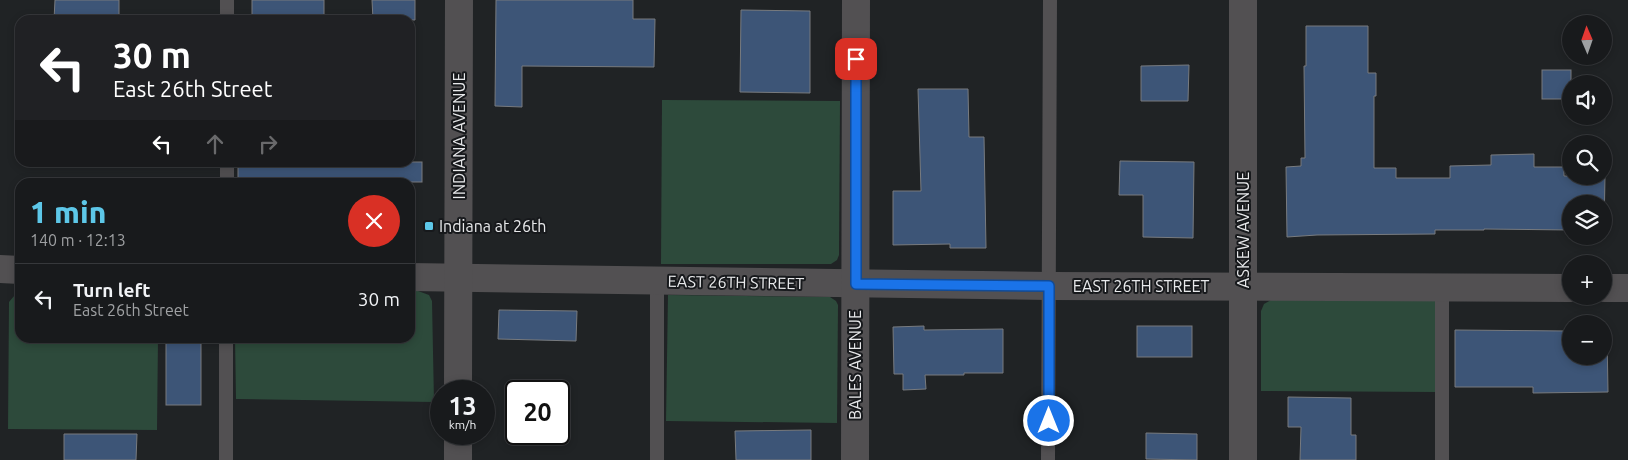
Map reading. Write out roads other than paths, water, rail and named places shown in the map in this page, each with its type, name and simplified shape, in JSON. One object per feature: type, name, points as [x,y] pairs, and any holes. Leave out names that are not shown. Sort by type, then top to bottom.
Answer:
[{"type":"street","name":"INDIANA AVENUE","points":[[458,380],[459,0]]},
{"type":"street","name":"BALES AVENUE","points":[[855,460],[856,0]]},
{"type":"street","name":"ASKEW AVENUE","points":[[1243,0],[1243,460]]},
{"type":"street","points":[[0,269],[15,270]]},
{"type":"street","name":"EAST 26TH STREET","points":[[415,277],[1049,286],[1562,288]]},
{"type":"street","points":[[1612,288],[1628,288]]},
{"type":"street","points":[[458,445],[458,460]]},
{"type":"lane","points":[[227,0],[227,15]]},
{"type":"lane","points":[[1048,460],[1050,0]]},
{"type":"lane","points":[[657,460],[658,281]]},
{"type":"lane","points":[[1442,287],[1442,460]]},
{"type":"lane","points":[[226,343],[226,460]]},
{"type":"place","name":"Indiana at 26th","points":[[429,226]]}]
